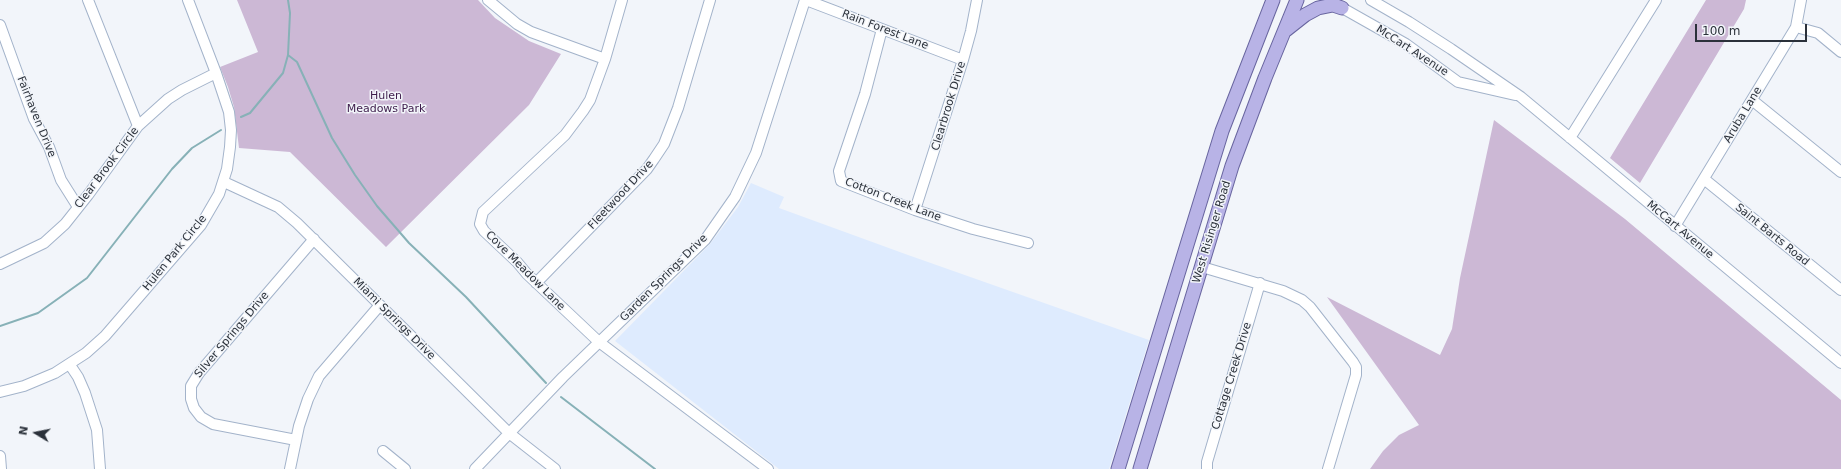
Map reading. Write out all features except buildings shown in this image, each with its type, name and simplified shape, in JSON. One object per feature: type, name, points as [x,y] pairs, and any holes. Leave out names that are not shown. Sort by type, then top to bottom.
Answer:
[{"type":"main road","name":"West Risinger Road","points":[[1140,469],[1232,166],[1265,78],[1298,0]]},
{"type":"main road","name":"West Risinger Road","points":[[1118,469],[1222,131],[1271,1]]},
{"type":"main road","points":[[1285,31],[1304,15],[1318,8],[1333,5],[1342,8]]},
{"type":"main road","points":[[1183,261],[1202,267]]},
{"type":"street","points":[[88,0],[138,126]]},
{"type":"street","name":"Hulen Park Circle","points":[[0,392],[24,386],[70,365],[105,336],[201,225],[220,194],[224,182],[230,147],[231,130],[229,112],[188,0]]},
{"type":"street","points":[[488,0],[517,24],[531,32],[605,59]]},
{"type":"street","name":"Cove Meadow Lane","points":[[622,0],[605,59],[590,100],[565,135],[483,212],[480,224],[484,231],[598,342],[768,469]]},
{"type":"street","name":"Fleetwood Drive","points":[[536,283],[647,169],[664,144],[678,108],[710,0]]},
{"type":"street","name":"Rain Forest Lane","points":[[805,0],[963,60]]},
{"type":"street","name":"Garden Springs Drive","points":[[475,469],[598,342],[705,240],[734,197],[756,153],[805,0]]},
{"type":"street","name":"Clearbrook Drive","points":[[915,210],[972,31],[977,0]]},
{"type":"street","name":"McCart Avenue","points":[[1330,0],[1406,44],[1458,82],[1521,96]]},
{"type":"street","name":"McCart Avenue","points":[[1371,0],[1433,37],[1521,96],[1841,363]]},
{"type":"street","points":[[1570,138],[1656,0]]},
{"type":"street","name":"Aruba Lane","points":[[1675,226],[1796,27],[1801,0]]},
{"type":"street","name":"Fairhaven Drive","points":[[0,25],[34,119],[49,147],[61,180],[78,207]]},
{"type":"street","points":[[1796,27],[1818,33],[1841,52]]},
{"type":"street","name":"Cotton Creek Lane","points":[[882,29],[865,94],[839,171],[841,181],[845,184],[915,210],[973,229],[1028,243]]},
{"type":"street","name":"Clear Brook Circle","points":[[0,264],[44,244],[65,224],[138,126],[168,99],[182,90],[216,73]]},
{"type":"street","points":[[1752,100],[1841,172]]},
{"type":"street","name":"Saint Barts Road","points":[[1704,179],[1841,290]]},
{"type":"street","name":"Miami Springs Drive","points":[[224,182],[278,207],[297,223],[509,433],[555,469]]},
{"type":"street","name":"Silver Springs Drive","points":[[296,440],[213,424],[201,417],[194,408],[191,399],[191,386],[207,364],[314,239]]},
{"type":"street","points":[[1202,267],[1260,283],[1283,291],[1306,303],[1355,364],[1356,375],[1328,469]]},
{"type":"street","name":"Cottage Creek Drive","points":[[1207,469],[1207,462],[1260,283]]},
{"type":"street","points":[[290,469],[296,440],[308,399],[319,376],[380,305]]},
{"type":"street","points":[[70,365],[78,377],[85,393],[97,430],[100,469]]},
{"type":"street","points":[[383,451],[405,469]]},
{"type":"street","points":[[0,456],[1,469]]},
{"type":"shaded area","points":[[751,183],[784,197],[779,208],[1149,340],[1109,469],[779,469],[615,341],[710,244],[738,207]]},
{"type":"green space","name":"Hulen Meadows Park","points":[[237,0],[478,0],[495,18],[529,41],[561,54],[529,105],[386,247],[290,152],[239,148],[234,107],[220,67],[258,52]]},
{"type":"green space","points":[[1706,0],[1746,0],[1744,9],[1640,183],[1610,158]]},
{"type":"green space","points":[[1494,120],[1625,219],[1841,400],[1841,469],[1370,469],[1383,451],[1399,435],[1419,425],[1327,297],[1440,355],[1452,329],[1460,278]]},
{"type":"waterway","points":[[288,0],[290,13],[288,55],[297,62],[332,138],[355,175],[377,206],[409,243],[466,297],[546,383]]},
{"type":"waterway","points":[[241,117],[250,113],[283,73],[288,55]]},
{"type":"waterway","points":[[0,326],[38,313],[87,278],[172,169],[192,148],[221,130]]},
{"type":"waterway","points":[[561,397],[655,469]]}]
